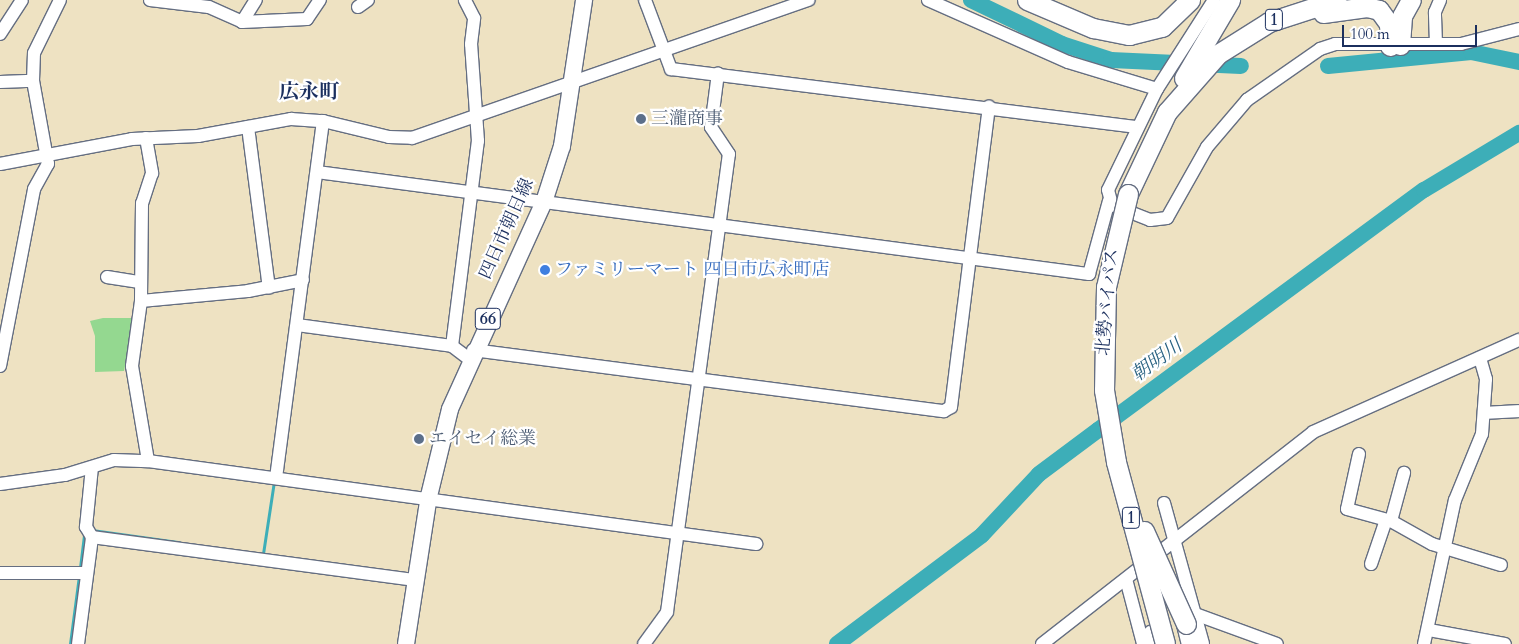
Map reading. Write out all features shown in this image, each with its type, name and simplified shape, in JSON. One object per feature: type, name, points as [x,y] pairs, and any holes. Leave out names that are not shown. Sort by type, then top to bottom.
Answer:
[{"type":"highway","points":[[1027,0],[1093,28],[1129,35],[1162,27],[1190,0]]},
{"type":"highway","points":[[1049,0],[1096,20],[1127,26],[1152,21],[1178,0]]},
{"type":"highway","name":"1","points":[[1214,52],[1230,0]]},
{"type":"highway","name":"1","points":[[1192,73],[1214,52],[1270,22],[1337,0]]},
{"type":"highway","points":[[1395,46],[1402,16],[1411,0]]},
{"type":"highway","points":[[1192,73],[1214,52],[1288,21],[1368,7],[1386,18],[1395,46]]},
{"type":"highway","name":"北勢バイパス","points":[[1165,644],[1111,441],[1104,390],[1106,287],[1128,194],[1167,112],[1192,73]]},
{"type":"highway","name":"1","points":[[1104,390],[1111,466],[1154,644]]},
{"type":"highway","name":"1","points":[[1111,441],[1191,644]]},
{"type":"main road","name":"四日市朝日線","points":[[406,644],[429,496],[450,409],[471,354],[544,202],[562,146],[584,0]]},
{"type":"street","points":[[0,34],[22,0]]},
{"type":"street","points":[[0,366],[34,190],[48,164],[33,81],[38,36],[59,0]]},
{"type":"street","points":[[150,0],[191,2],[242,22],[307,19],[320,0]]},
{"type":"street","points":[[242,22],[256,0]]},
{"type":"street","points":[[452,346],[477,117],[472,69],[474,18],[465,0]]},
{"type":"street","points":[[645,0],[671,69],[718,74],[836,92],[989,106],[1137,127]]},
{"type":"street","points":[[0,164],[46,154],[146,138],[184,138],[291,119],[324,120],[402,139],[477,117],[571,81],[809,0]]},
{"type":"street","points":[[928,0],[1068,62],[1157,89]]},
{"type":"street","points":[[317,169],[719,226],[1089,274],[1109,201],[1108,190],[1157,89],[1214,0]]},
{"type":"street","points":[[1436,44],[1435,12],[1440,0]]},
{"type":"street","points":[[1109,201],[1133,214],[1163,221],[1211,141],[1276,76],[1328,46],[1395,46],[1481,40],[1519,29]]},
{"type":"street","points":[[644,644],[667,612],[729,154],[712,127],[718,74]]},
{"type":"street","points":[[0,82],[33,81]]},
{"type":"street","points":[[297,325],[452,346],[471,354],[698,379],[944,411],[951,407],[989,106]]},
{"type":"street","points":[[274,478],[297,325],[301,281],[324,120]]},
{"type":"street","points":[[248,127],[269,288]]},
{"type":"street","points":[[146,138],[152,173],[142,203],[141,301],[132,366],[148,461]]},
{"type":"street","points":[[107,277],[140,282]]},
{"type":"street","points":[[141,301],[269,288],[301,281]]},
{"type":"street","points":[[1042,644],[1313,432],[1519,340]]},
{"type":"street","points":[[1424,644],[1429,630],[1455,500],[1482,434],[1486,379],[1480,358]]},
{"type":"street","points":[[1484,413],[1519,411]]},
{"type":"street","points":[[1359,454],[1347,509],[1389,521],[1446,548],[1501,565]]},
{"type":"street","points":[[0,484],[92,467],[114,460],[148,461],[429,496],[756,544]]},
{"type":"street","points":[[78,644],[82,573],[89,532],[92,467]]},
{"type":"street","points":[[1371,564],[1389,521],[1404,473]]},
{"type":"street","points":[[1164,503],[1203,644]]},
{"type":"street","points":[[89,532],[415,580]]},
{"type":"street","points":[[0,573],[82,573]]},
{"type":"street","points":[[1126,579],[1142,644]]},
{"type":"street","points":[[1195,614],[1277,644]]},
{"type":"street","points":[[1429,630],[1505,644]]},
{"type":"green space","points":[[103,318],[135,318],[124,371],[95,372],[95,336],[90,321]]},
{"type":"waterway","points":[[971,0],[1062,44],[1111,60],[1241,66]]},
{"type":"waterway","points":[[1328,66],[1471,52],[1519,62]]},
{"type":"waterway","name":"朝明川","points":[[837,644],[982,535],[1039,474],[1424,190],[1519,133]]},
{"type":"waterway","points":[[263,554],[274,481]]},
{"type":"waterway","points":[[92,530],[179,542]]},
{"type":"waterway","points":[[80,568],[84,534]]},
{"type":"waterway","points":[[70,644],[79,576]]},
{"type":"place","name":"三瀧商事","points":[[641,119]]},
{"type":"place","name":"ファミリーマート 四日市広永町店","points":[[545,270]]},
{"type":"place","name":"エイセイ総業","points":[[419,439]]},
{"type":"district","name":"広永町","points":[[309,91]]}]
